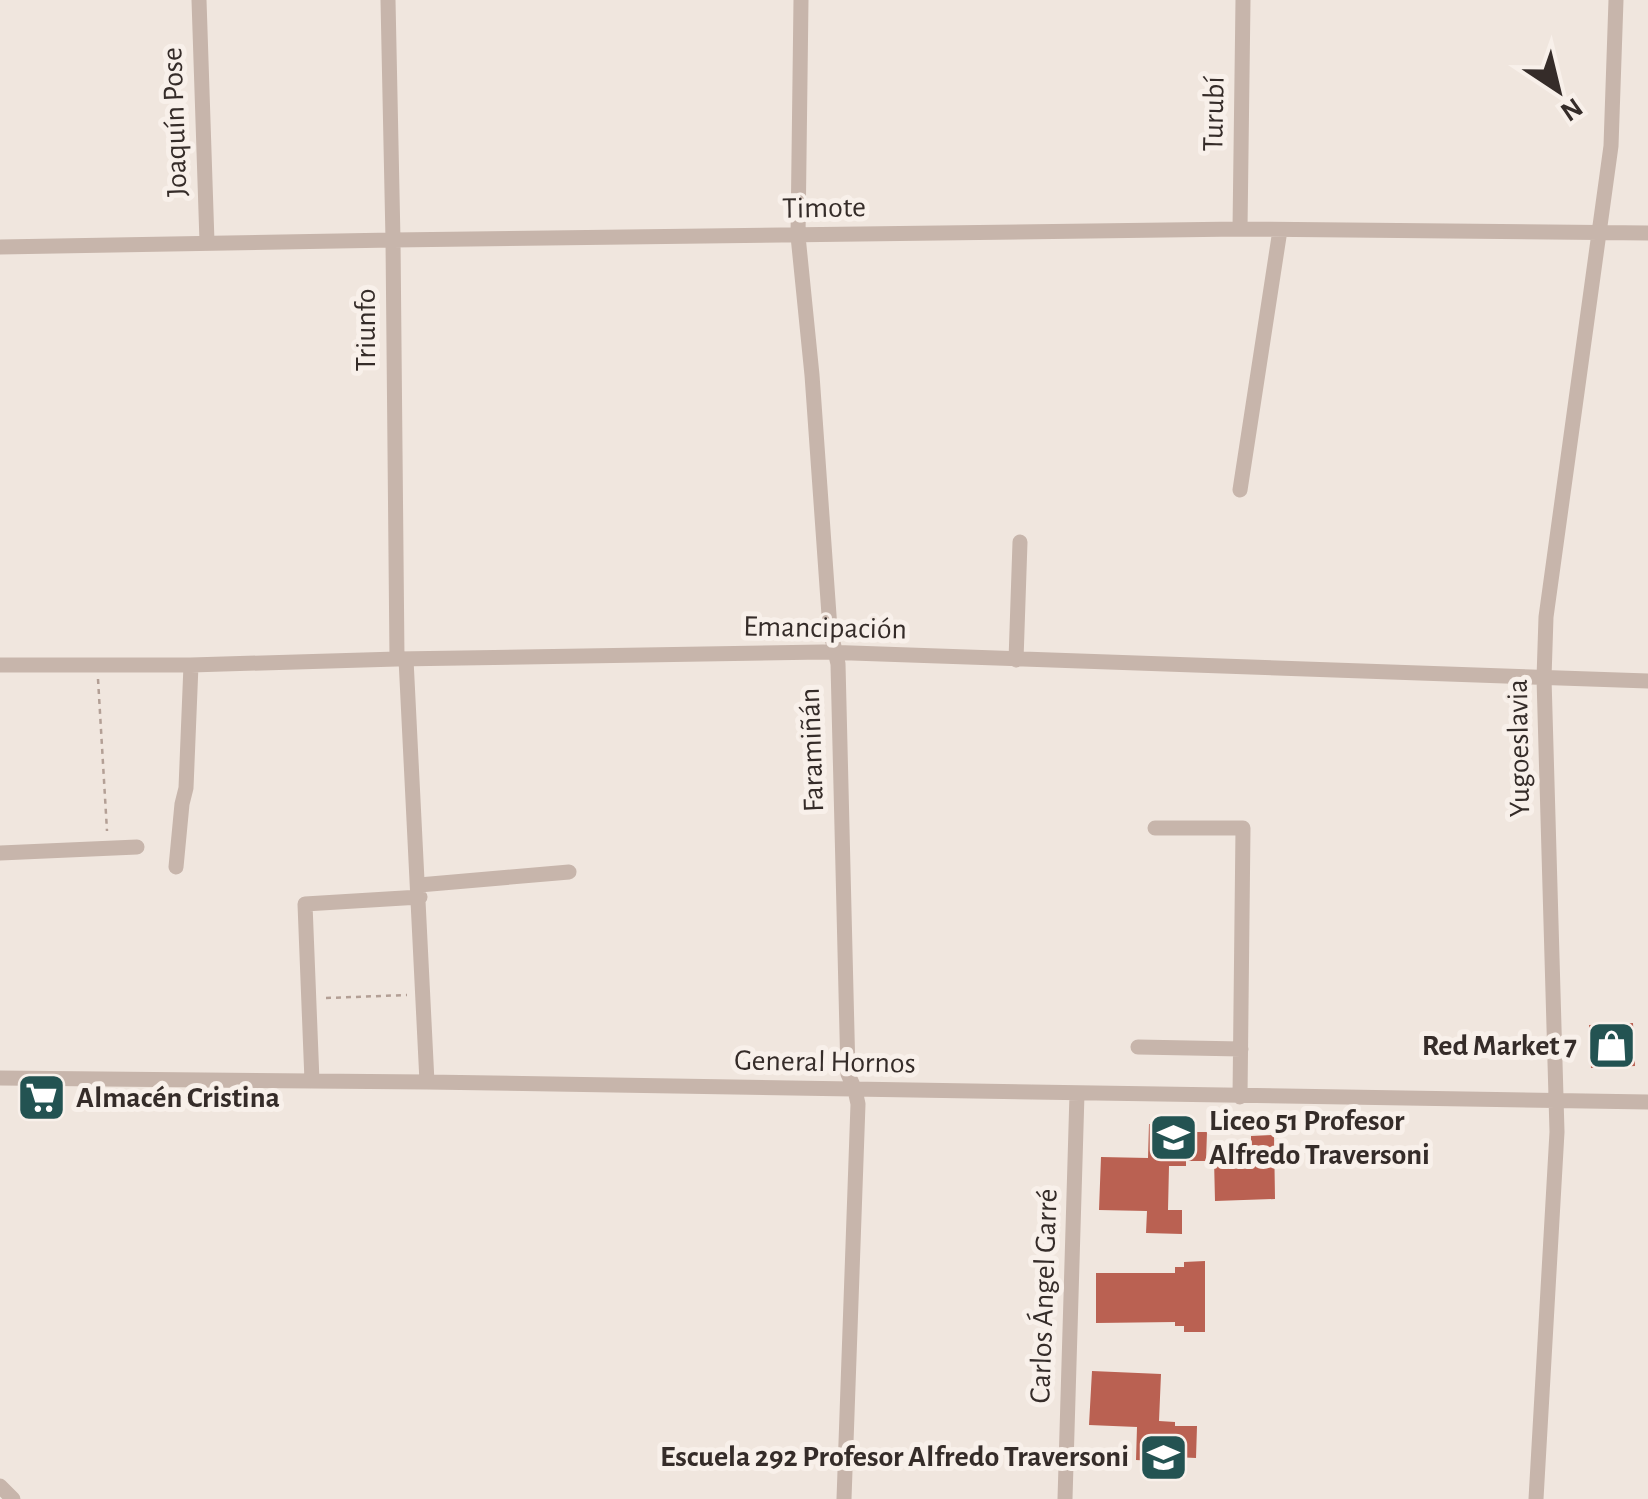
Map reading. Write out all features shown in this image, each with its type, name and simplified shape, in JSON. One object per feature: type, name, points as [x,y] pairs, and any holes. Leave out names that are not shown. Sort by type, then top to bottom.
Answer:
[{"type":"street","name":"Joaquín Pose","points":[[199,0],[207,242]]},
{"type":"street","name":"Triunfo","points":[[388,0],[401,659],[419,891],[427,1082]]},
{"type":"street","name":"Faramiñán","points":[[800,0],[798,236],[830,629],[838,684],[848,1074],[855,1090],[857,1124],[844,1499]]},
{"type":"street","name":"Turubí","points":[[1240,230],[1243,0]]},
{"type":"street","name":"Yugoeslavia","points":[[1536,1499],[1557,1132],[1544,678],[1546,617],[1611,146],[1616,0]]},
{"type":"street","name":"Timote","points":[[0,247],[1240,230],[1648,234]]},
{"type":"street","points":[[1240,490],[1280,230]]},
{"type":"street","points":[[1016,660],[1020,542]]},
{"type":"street","name":"Emancipación","points":[[0,664],[191,666],[823,652],[1648,681]]},
{"type":"street","points":[[176,867],[186,788],[191,666]]},
{"type":"street","points":[[1155,828],[1243,828],[1240,1096]]},
{"type":"street","points":[[0,853],[138,847]]},
{"type":"street","points":[[312,1081],[304,904],[569,872]]},
{"type":"street","points":[[1138,1047],[1241,1049]]},
{"type":"street","name":"General Hornos","points":[[0,1078],[1648,1102]]},
{"type":"street","name":"Carlos Ángel Garré","points":[[1065,1499],[1077,1094]]},
{"type":"street","points":[[0,1486],[13,1499]]},
{"type":"path","points":[[97,664],[108,847]]},
{"type":"path","points":[[309,999],[424,994]]},
{"type":"building","name":"Red Market 7","points":[[1633,1023],[1635,1066],[1591,1068],[1589,1025]]},
{"type":"building","points":[[1149,1124],[1187,1125],[1187,1132],[1207,1132],[1206,1161],[1169,1166],[1168,1210],[1182,1210],[1182,1234],[1146,1233],[1147,1211],[1099,1210],[1101,1157],[1148,1158]]},
{"type":"building","points":[[1274,1135],[1275,1199],[1215,1201],[1214,1159],[1251,1157],[1251,1136]]},
{"type":"building","points":[[1205,1261],[1205,1332],[1184,1332],[1184,1326],[1175,1326],[1175,1322],[1096,1323],[1096,1273],[1175,1273],[1175,1267],[1184,1267],[1184,1262]]},
{"type":"building","points":[[1092,1371],[1161,1374],[1159,1421],[1197,1426],[1196,1458],[1174,1457],[1174,1462],[1136,1460],[1137,1427],[1089,1425]]},
{"type":"place","name":"Red Market 7","points":[[1612,1046]]},
{"type":"place","name":"Almacén Cristina","points":[[41,1098]]},
{"type":"place","name":"Liceo 51 Profesor Alfredo Traversoni","points":[[1174,1138]]},
{"type":"place","name":"Escuela 292 Profesor Alfredo Traversoni","points":[[1164,1457]]}]
